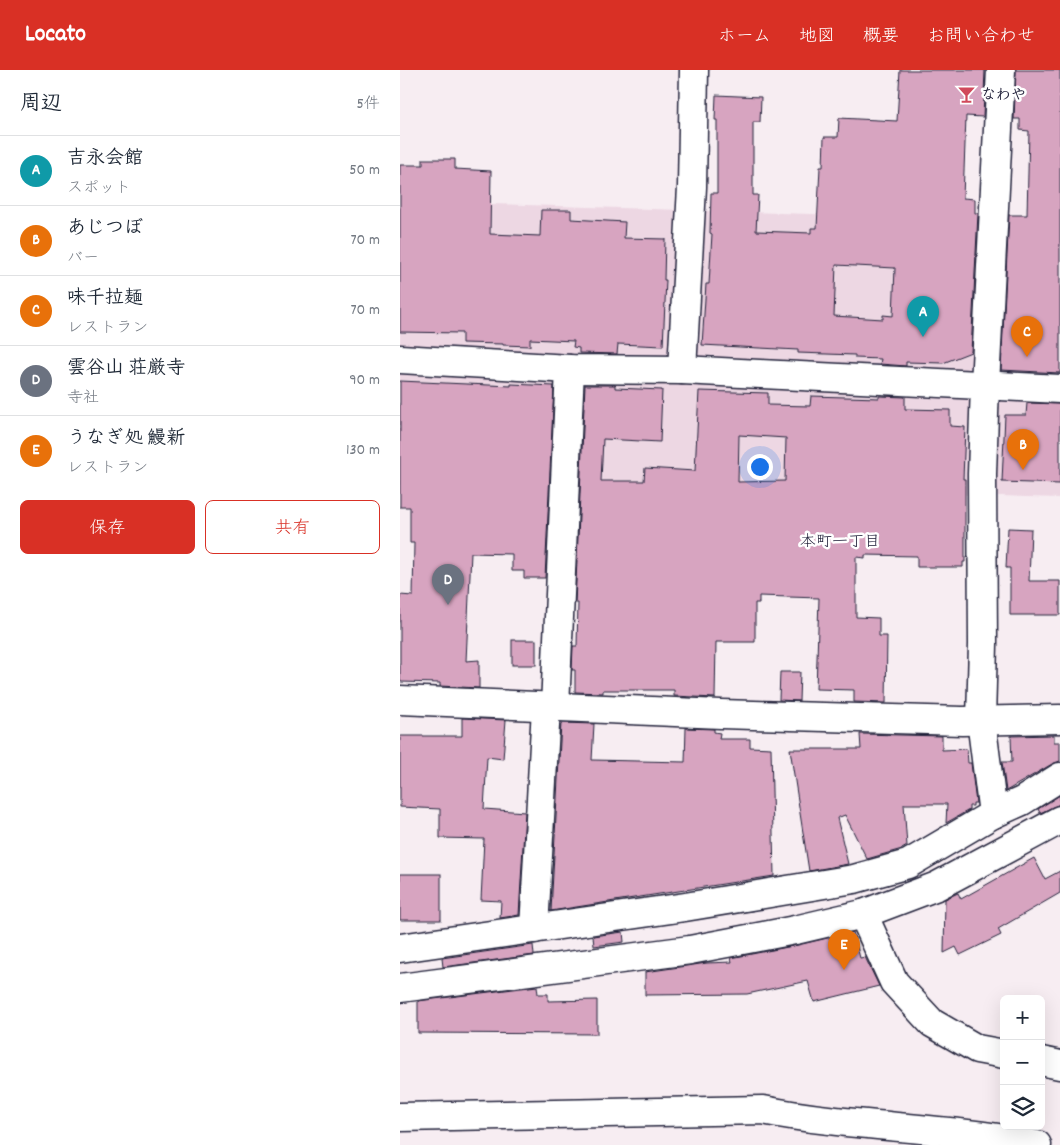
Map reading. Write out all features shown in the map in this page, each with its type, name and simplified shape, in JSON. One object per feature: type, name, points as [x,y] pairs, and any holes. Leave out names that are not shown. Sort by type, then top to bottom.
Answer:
[{"type":"street","points":[[682,370],[692,187],[694,70]]},
{"type":"street","points":[[993,814],[981,720],[983,644],[982,474],[1002,70]]},
{"type":"street","points":[[400,359],[570,369],[682,370],[1060,389]]},
{"type":"street","points":[[534,929],[550,707],[570,369]]},
{"type":"street","points":[[400,700],[894,719],[1060,719]]},
{"type":"street","points":[[400,948],[792,890],[854,879],[908,864],[993,814],[1022,801],[1060,777]]},
{"type":"street","points":[[400,988],[690,950],[795,930],[863,914],[937,886],[1060,820]]},
{"type":"street","points":[[863,914],[894,982],[932,1023],[977,1049],[1000,1053]]},
{"type":"street","points":[[1045,1062],[1060,1065]]},
{"type":"street","points":[[400,1117],[763,1110],[795,1116],[946,1131],[1031,1144]]},
{"type":"shaded area","points":[[400,201],[1060,222],[1060,498],[400,477]]},
{"type":"building","points":[[900,70],[985,70],[983,117],[966,116],[963,198],[975,199],[975,213],[978,213],[971,352],[943,363],[906,362],[906,366],[880,364],[881,359],[855,358],[855,355],[798,353],[798,350],[702,345],[712,234],[710,233],[711,193],[717,193],[716,95],[761,97],[760,122],[753,122],[753,195],[758,195],[756,231],[811,233],[811,228],[817,228],[820,167],[823,167],[824,137],[838,137],[839,118],[897,121]],"holes":[[[836,265],[895,268],[893,316],[883,315],[883,319],[834,316]]]},
{"type":"building","points":[[1016,70],[1060,70],[1060,373],[1001,370],[1009,215],[1027,215],[1029,131],[1020,130],[1020,119],[1014,119]]},
{"type":"building","points":[[423,159],[455,159],[455,169],[491,171],[490,234],[540,236],[541,210],[571,210],[571,219],[625,222],[624,238],[665,239],[664,280],[666,280],[663,346],[618,344],[617,354],[579,353],[579,348],[573,347],[574,341],[530,339],[530,346],[462,343],[462,333],[400,332],[400,165],[423,165]]},
{"type":"building","points":[[400,381],[554,386],[545,578],[524,578],[524,571],[512,571],[512,554],[471,553],[466,661],[479,660],[479,688],[440,686],[440,683],[401,682],[400,679],[400,595],[413,596],[414,543],[410,543],[410,507],[400,507]]},
{"type":"building","points":[[585,385],[615,385],[615,388],[662,390],[660,442],[603,439],[601,481],[644,481],[645,468],[695,471],[699,391],[768,393],[768,405],[810,406],[811,396],[905,397],[905,409],[950,410],[950,426],[965,427],[963,479],[965,479],[965,562],[963,562],[963,567],[917,567],[917,556],[865,555],[865,558],[856,557],[856,617],[879,618],[879,636],[887,636],[886,703],[854,702],[854,690],[816,689],[819,598],[759,596],[759,603],[755,603],[755,642],[716,642],[715,698],[674,696],[674,690],[603,690],[603,693],[575,692],[575,670],[572,670],[573,646],[577,646],[578,603],[575,603]],"holes":[[[739,435],[786,438],[785,481],[738,482]]]},
{"type":"building","points":[[1027,403],[1060,404],[1060,484],[1002,482],[1005,415],[1026,415]]},
{"type":"building","points":[[1008,528],[1031,529],[1029,581],[1060,581],[1060,615],[1010,615],[1010,568],[1006,568]]},
{"type":"building","points":[[512,640],[536,640],[536,665],[512,665]]},
{"type":"building","points":[[780,672],[800,672],[799,701],[779,700]]},
{"type":"building","points":[[462,718],[506,720],[503,759],[487,757],[484,809],[525,812],[519,915],[500,918],[501,901],[481,900],[484,839],[440,838],[440,809],[400,807],[400,736],[462,736]]},
{"type":"building","points":[[561,723],[594,724],[592,760],[685,762],[686,728],[714,729],[714,732],[720,733],[719,739],[750,739],[750,747],[771,748],[774,876],[551,911]]},
{"type":"building","points":[[860,734],[942,736],[942,750],[967,749],[968,763],[971,763],[976,803],[973,803],[973,806],[969,806],[969,810],[946,823],[947,804],[904,804],[907,846],[867,859],[845,815],[837,818],[848,864],[809,871],[790,749],[861,749]]},
{"type":"building","points":[[1054,735],[1054,742],[1060,742],[1060,761],[1006,791],[1002,762],[1012,762],[1011,736]]},
{"type":"building","points":[[1060,795],[1060,804],[1040,813],[1038,809]]},
{"type":"building","points":[[1034,858],[1045,879],[1060,871],[1060,893],[998,929],[1001,935],[960,955],[956,947],[944,953],[945,899],[958,893],[961,899]]},
{"type":"building","points":[[400,874],[441,874],[441,920],[400,920]]},
{"type":"building","points":[[623,932],[624,942],[594,946],[593,936]]},
{"type":"building","points":[[853,932],[860,958],[865,957],[879,986],[814,1002],[808,981],[747,994],[645,995],[645,972],[707,963],[732,962],[731,958]]},
{"type":"building","points":[[533,945],[534,955],[443,967],[442,958]]},
{"type":"building","points":[[537,986],[538,994],[548,994],[548,1001],[597,1000],[597,1034],[418,1033],[418,1001]]},
{"type":"place","name":"なわや","points":[[967,94]]},
{"type":"place","name":"吉永会館","points":[[923,337]]},
{"type":"place","name":"味千拉麺","points":[[1027,357]]},
{"type":"place","name":"あじつぼ","points":[[1023,470]]},
{"type":"place","name":"雲谷山 荘厳寺","points":[[448,605]]},
{"type":"place","name":"うなぎ処 鰻新","points":[[844,970]]},
{"type":"district","name":"本町一丁目","points":[[840,540]]}]
